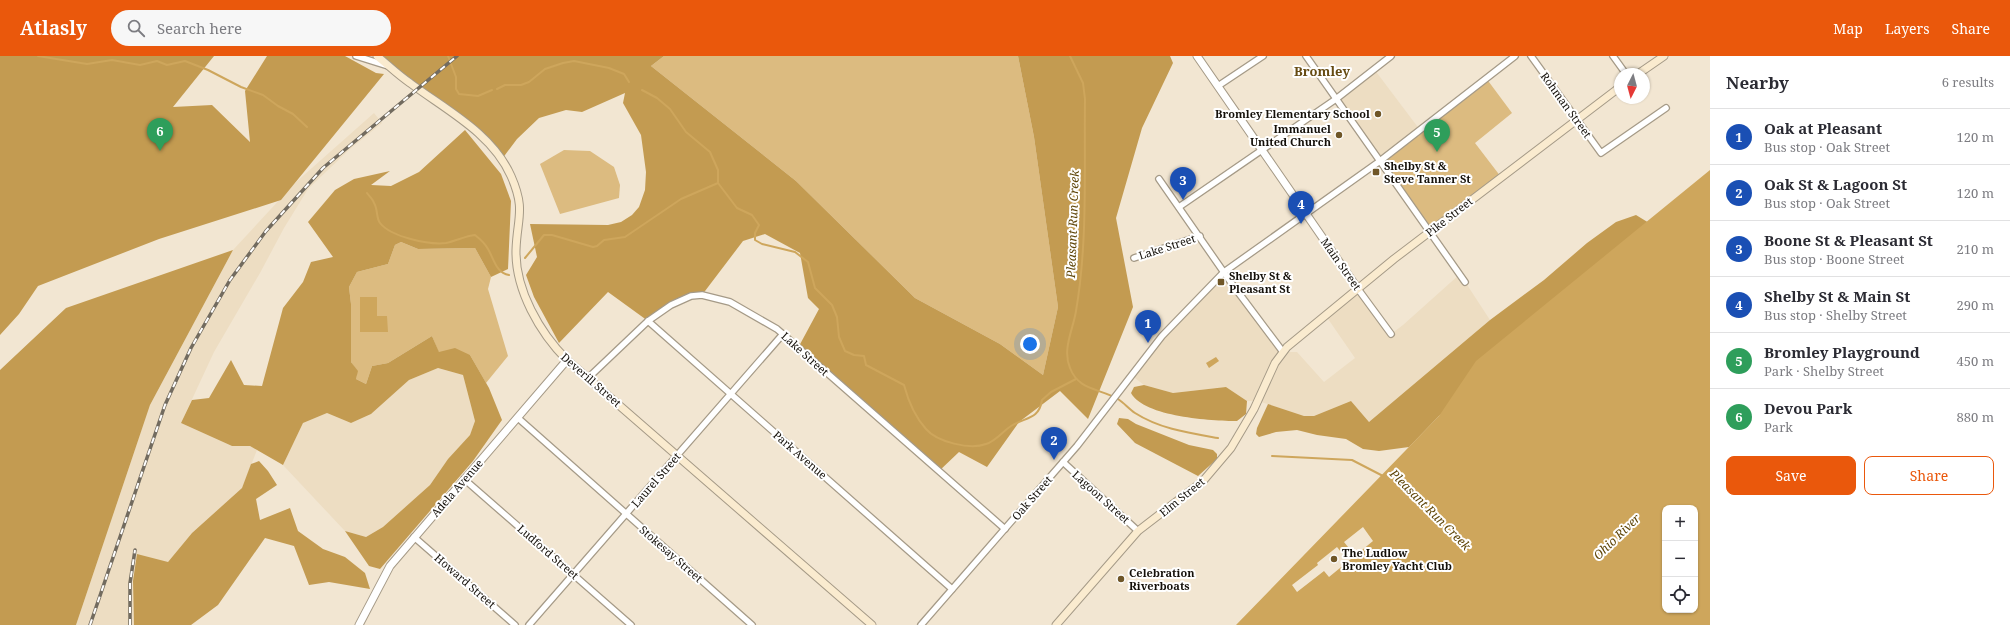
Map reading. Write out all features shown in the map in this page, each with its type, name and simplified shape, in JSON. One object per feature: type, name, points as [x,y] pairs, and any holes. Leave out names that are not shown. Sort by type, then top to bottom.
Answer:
[{"type":"main road","name":"Deverill Street","points":[[377,56],[408,82],[474,130],[495,150],[502,160],[511,175],[520,203],[521,214],[516,250],[517,265],[526,297],[536,319],[554,347],[567,360],[872,625]]},
{"type":"main road","points":[[1647,68],[1664,56]]},
{"type":"main road","name":"Pike Street","points":[[1283,352],[1429,232],[1575,119],[1614,91]]},
{"type":"main road","name":"Elm Street","points":[[1056,625],[1138,531],[1203,481],[1231,448],[1254,409],[1275,363],[1283,352]]},
{"type":"street","points":[[356,56],[390,67]]},
{"type":"street","name":"Main Street","points":[[1197,56],[1358,289],[1391,334]]},
{"type":"street","points":[[1218,86],[1263,56]]},
{"type":"street","points":[[1306,56],[1465,282]]},
{"type":"street","points":[[1179,207],[1336,99],[1391,56]]},
{"type":"street","name":"Oak Street","points":[[921,625],[1063,462],[1168,329],[1224,272],[1380,161],[1515,56]]},
{"type":"street","name":"Rohman Street","points":[[1531,56],[1601,153],[1666,108]]},
{"type":"street","points":[[1613,56],[1622,68]]},
{"type":"street","points":[[1159,179],[1224,272],[1283,352]]},
{"type":"street","name":"Lake Street","points":[[1134,258],[1200,236]]},
{"type":"street","name":"Lake Street","points":[[588,378],[648,321],[671,305],[691,296],[702,295],[730,302],[767,322],[782,334],[1005,529]]},
{"type":"street","name":"Park Avenue","points":[[648,321],[952,589]]},
{"type":"street","name":"Laurel Street","points":[[529,625],[782,334]]},
{"type":"street","name":"Adela Avenue","points":[[359,625],[390,566],[567,360]]},
{"type":"street","name":"Stokesay Street","points":[[518,418],[752,625]]},
{"type":"street","name":"Lagoon Street","points":[[1063,462],[1138,531]]},
{"type":"street","name":"Ludford Street","points":[[464,479],[631,625]]},
{"type":"street","name":"Howard Street","points":[[414,537],[515,625]]},
{"type":"shaded area","points":[[0,56],[214,56],[173,107],[212,105],[250,142],[245,91],[267,56],[345,56],[376,73],[384,74],[281,200],[159,239],[38,286],[19,314],[0,335]]},
{"type":"shaded area","points":[[377,56],[664,56],[651,66],[796,181],[915,298],[1000,344],[1043,375],[1058,307],[1034,137],[1018,56],[1170,56],[1173,63],[1142,128],[1116,218],[1133,307],[1088,419],[1060,391],[1019,422],[987,467],[959,452],[938,472],[798,348],[819,309],[808,298],[800,253],[765,234],[743,241],[702,295],[691,296],[648,321],[608,292],[559,343],[534,297],[526,275],[537,257],[530,224],[608,225],[621,222],[632,215],[639,207],[645,190],[646,172],[641,135],[623,103],[625,93],[582,112],[566,110],[539,118],[517,139],[502,159],[495,150]]},
{"type":"shaded area","points":[[664,56],[1018,56],[1034,137],[1058,307],[1043,375],[1000,344],[915,298],[796,181],[651,66]]},
{"type":"shaded area","name":"Bromley Elementary School","points":[[1374,69],[1420,130],[1380,161],[1336,99]]},
{"type":"shaded area","points":[[1486,78],[1512,113],[1475,143],[1501,177],[1429,232],[1380,161]]},
{"type":"shaded area","points":[[374,113],[382,123],[350,149],[308,189],[284,228],[260,273],[214,352],[181,423],[232,446],[250,446],[257,450],[242,488],[192,533],[168,562],[133,582],[134,625],[76,625],[150,405],[233,250],[295,183]]},
{"type":"shaded area","points":[[465,130],[501,174],[511,201],[508,269],[491,277],[475,248],[418,249],[401,242],[395,245],[388,264],[357,272],[349,287],[351,304],[351,362],[358,371],[356,379],[366,384],[372,366],[388,363],[432,336],[439,352],[455,348],[470,355],[489,388],[502,420],[473,461],[380,569],[369,566],[345,531],[366,537],[383,527],[430,485],[448,459],[470,435],[475,421],[463,375],[438,368],[409,380],[371,414],[351,423],[327,413],[303,423],[283,465],[250,446],[232,446],[181,423],[192,400],[209,398],[231,360],[244,385],[262,386],[283,308],[303,282],[311,262],[333,257],[308,222],[335,190],[354,179],[390,171],[371,185],[391,186],[419,172]]},
{"type":"shaded area","points":[[564,150],[590,151],[614,167],[620,185],[619,198],[560,214],[540,164]]},
{"type":"shaded area","points":[[1636,215],[1654,226],[1439,416],[1409,447],[1379,451],[1363,449],[1346,439],[1317,435],[1297,430],[1276,432],[1259,437],[1256,434],[1257,428],[1268,404],[1304,416],[1314,416],[1351,401],[1369,422],[1490,320],[1544,280],[1587,243],[1616,222]]},
{"type":"shaded area","points":[[401,242],[418,249],[475,248],[491,277],[488,289],[508,356],[486,383],[470,355],[439,353],[432,336],[388,363],[372,366],[366,384],[356,379],[357,371],[351,362],[351,304],[349,287],[357,272],[388,264],[395,245]]},
{"type":"shaded area","points":[[233,250],[150,405],[76,625],[0,625],[0,370],[66,308]]},
{"type":"shaded area","points":[[1224,272],[1283,352],[1297,352],[1324,382],[1355,358],[1326,316],[1358,289],[1391,334],[1460,274],[1490,320],[1369,422],[1351,401],[1314,416],[1304,416],[1258,401],[1247,401],[1226,387],[1173,393],[1144,385],[1131,375],[1143,359]]},
{"type":"shaded area","points":[[438,368],[463,375],[475,421],[470,435],[448,459],[430,485],[383,527],[366,537],[345,531],[283,465],[303,423],[327,413],[351,423],[371,414],[409,380]]},
{"type":"shaded area","points":[[1144,385],[1173,393],[1226,387],[1247,401],[1246,414],[1237,421],[1212,420],[1180,416],[1164,412],[1150,408],[1138,401],[1131,393],[1134,387]]},
{"type":"shaded area","points":[[1119,418],[1128,419],[1136,424],[1189,445],[1213,450],[1217,454],[1217,459],[1198,476],[1135,443],[1117,424]]},
{"type":"shaded area","points":[[259,461],[277,485],[256,499],[260,520],[290,508],[298,531],[323,549],[345,557],[365,573],[370,589],[329,582],[309,585],[294,546],[265,538],[218,605],[191,625],[134,625],[133,581],[137,554],[168,562],[192,533],[242,488],[251,464]]},
{"type":"water","name":"Ohio River","points":[[1710,170],[1710,625],[1236,625],[1439,416],[1476,361]]},
{"type":"water","points":[[360,297],[377,297],[377,316],[387,316],[388,332],[360,332]]},
{"type":"water","points":[[1216,357],[1219,361],[1209,368],[1206,363]]},
{"type":"pier","points":[[1363,527],[1373,541],[1329,577],[1324,571],[1297,592],[1292,585],[1318,565],[1317,563],[1337,547],[1341,552],[1348,547],[1344,542]]},
{"type":"waterway","points":[[38,56],[87,64],[112,60],[140,65],[157,61],[167,65],[185,61],[208,70],[241,87],[263,95],[278,106],[293,114],[307,127]]},
{"type":"waterway","points":[[448,56],[456,77],[456,89],[459,94],[478,96],[492,90]]},
{"type":"waterway","name":"Pleasant Run Creek","points":[[1070,56],[1083,83],[1085,99],[1084,232],[1080,285],[1067,354],[1070,368],[1074,375],[1084,385],[1111,395],[1133,411],[1154,423],[1175,430],[1218,438]]},
{"type":"waterway","points":[[497,89],[505,85],[521,85],[529,82],[545,69],[574,61],[609,68],[624,74],[629,82]]},
{"type":"waterway","points":[[642,90],[657,98],[670,109],[686,132],[710,152],[718,170],[718,183],[737,208],[752,215],[759,225],[755,233],[755,240],[762,244],[795,252],[808,262],[815,288],[832,305],[837,317],[839,337],[845,351],[854,355],[864,356],[866,365],[904,385],[910,403],[922,425],[931,434],[954,444],[971,446],[986,444],[993,441],[1016,423],[1035,415],[1042,400],[1051,392],[1076,379]]},
{"type":"waterway","points":[[525,258],[544,235],[552,235],[593,247],[597,246],[604,240],[625,237],[681,199],[718,183]]},
{"type":"waterway","points":[[367,193],[373,200],[380,223],[385,228],[401,236],[430,243],[446,243],[475,235],[485,245],[498,269],[509,275]]},
{"type":"waterway","name":"Pleasant Run Creek","points":[[1272,456],[1352,460],[1383,476]]},
{"type":"railway","points":[[90,625],[165,405],[191,348],[230,280],[266,231],[323,168],[457,56]]},
{"type":"railway","points":[[130,625],[130,583],[135,550]]},
{"type":"place","name":"Bromley Elementary School","points":[[1378,114]]},
{"type":"place","name":"Immanuel United Church","points":[[1339,135]]},
{"type":"place","name":"Devou Park","points":[[160,151]]},
{"type":"place","name":"Bromley Playground","points":[[1437,152]]},
{"type":"place","name":"Shelby St & Steve Tanner St","points":[[1376,172]]},
{"type":"place","name":"Boone St & Pleasant St","points":[[1183,200]]},
{"type":"place","name":"Shelby St & Main St","points":[[1301,224]]},
{"type":"place","name":"Shelby St & Pleasant St","points":[[1221,282]]},
{"type":"place","name":"Oak at Pleasant","points":[[1148,343]]},
{"type":"place","name":"Oak St & Lagoon St","points":[[1054,460]]},
{"type":"place","name":"The Ludlow Bromley Yacht Club","points":[[1334,559]]},
{"type":"place","name":"Celebration Riverboats","points":[[1121,579]]},
{"type":"district","name":"Bromley","points":[[1322,71]]}]
